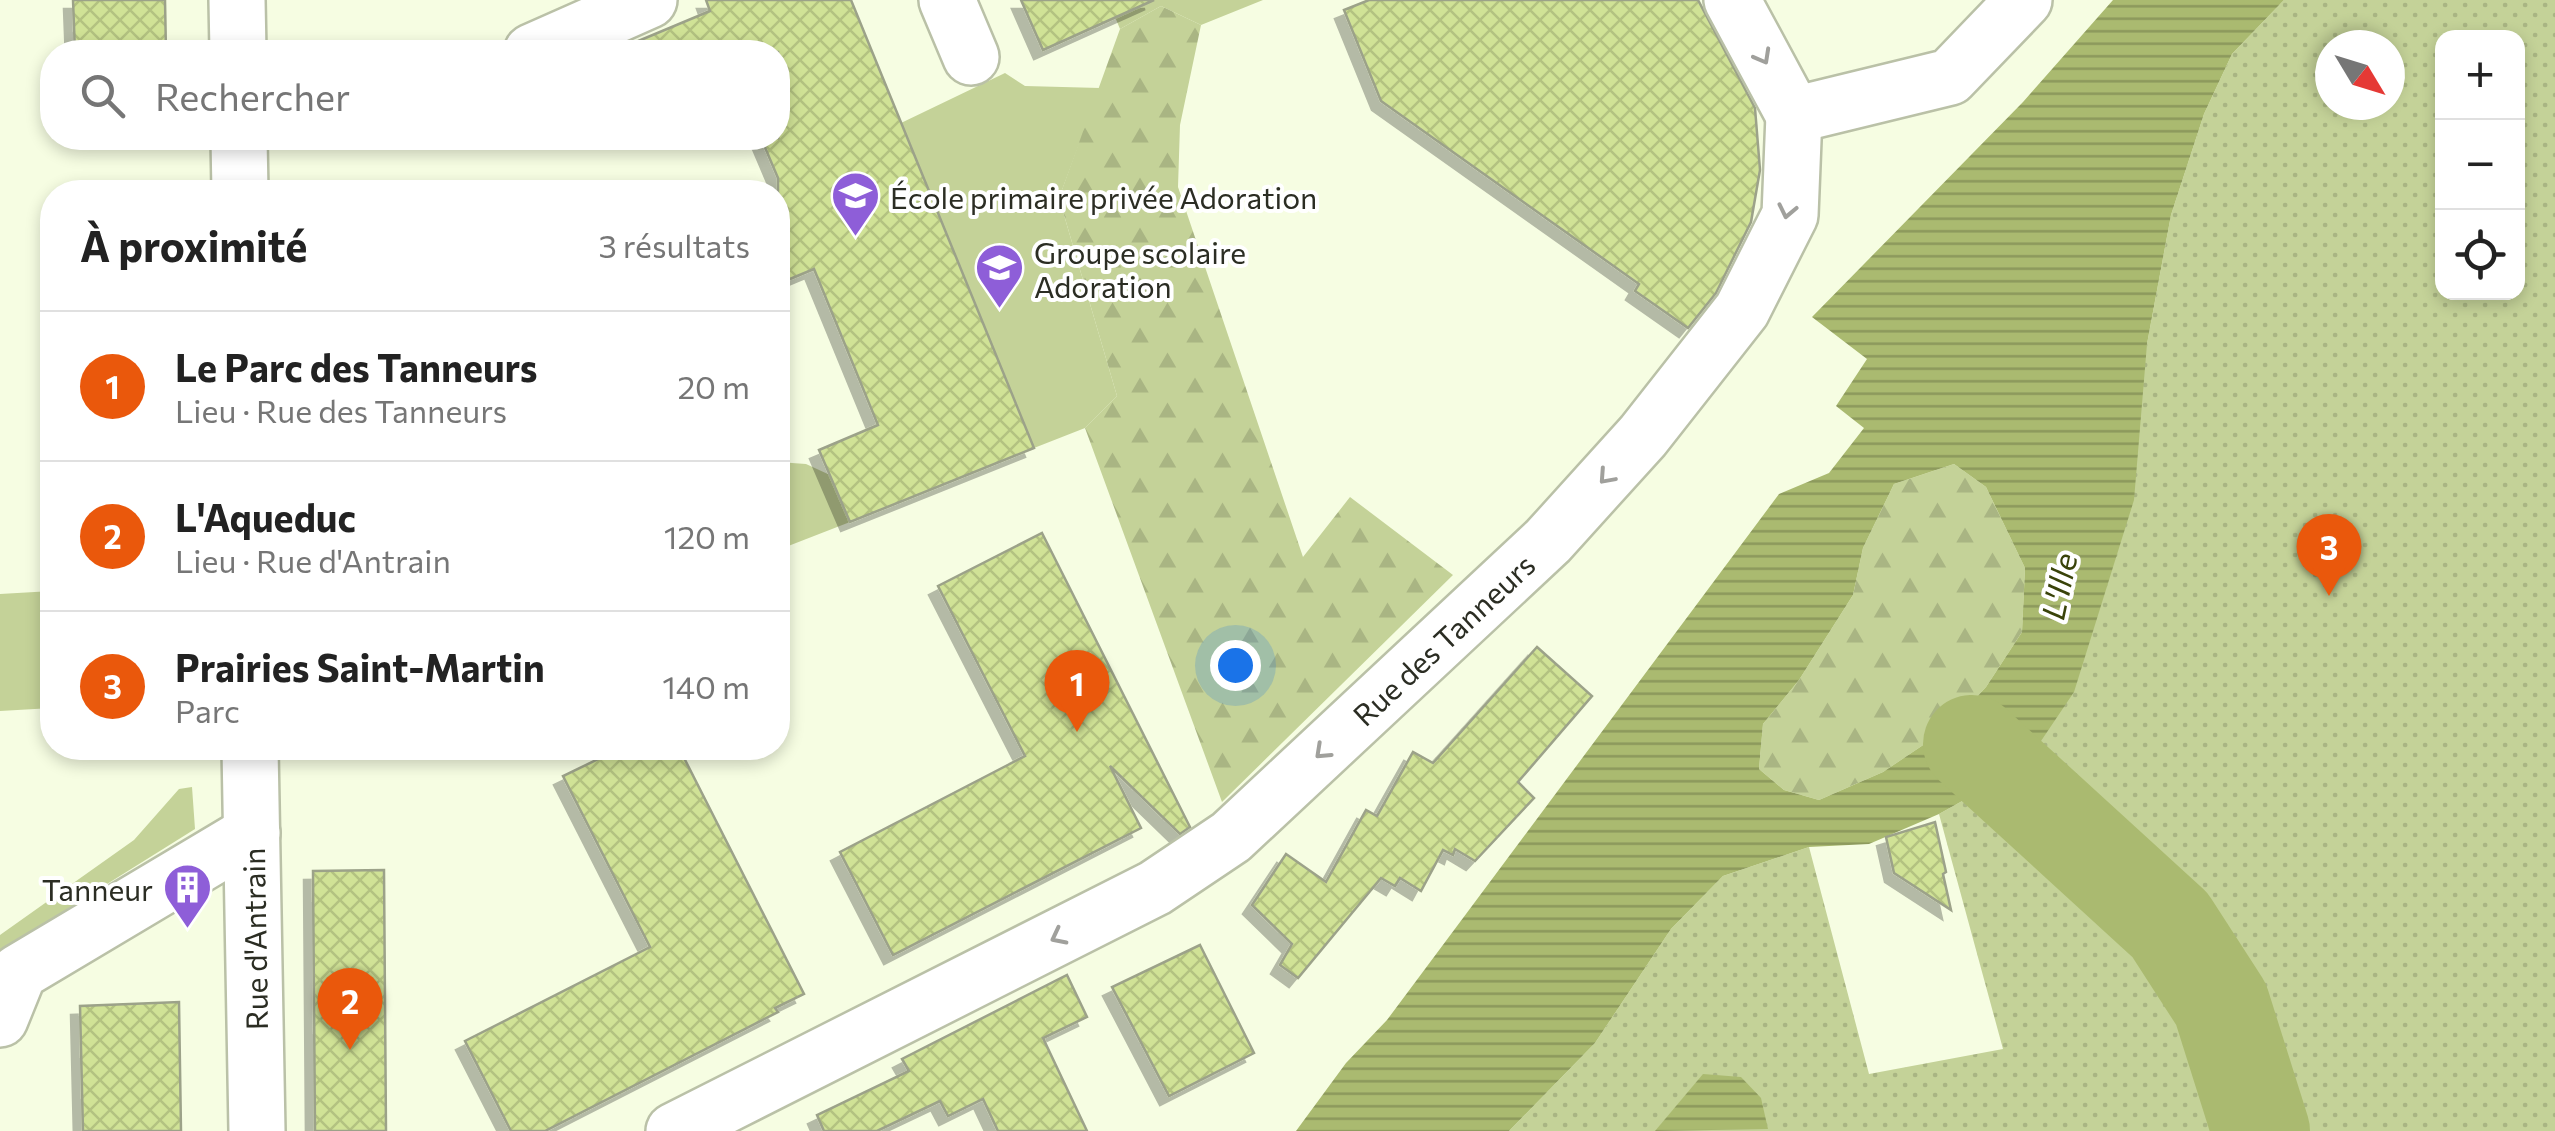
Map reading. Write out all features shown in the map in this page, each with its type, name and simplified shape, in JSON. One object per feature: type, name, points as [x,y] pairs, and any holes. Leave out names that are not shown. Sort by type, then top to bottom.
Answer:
[{"type":"street","points":[[237,0],[238,40]]},
{"type":"street","points":[[559,40],[649,0]]},
{"type":"street","points":[[947,0],[971,57]]},
{"type":"street","points":[[1732,0],[1794,115],[1950,77],[2024,0]]},
{"type":"street","name":"Rue des Tanneurs","points":[[674,1131],[1155,888],[1231,836],[1548,541],[1643,436],[1742,310],[1790,215],[1794,115]]},
{"type":"street","points":[[239,150],[240,180]]},
{"type":"street","name":"Rue d'Antrain","points":[[250,760],[258,1131]]},
{"type":"street","points":[[0,1019],[19,972],[252,834]]},
{"type":"green space","points":[[1108,0],[1263,0],[1201,25],[1161,6],[1120,29]]},
{"type":"green space","points":[[2284,0],[2555,0],[2555,1131],[1509,1131],[1595,1043],[1671,929],[1723,876],[1809,847],[1869,1074],[2003,1049],[1939,814],[2010,781],[2147,344],[2171,215],[2204,114],[2232,54]]},
{"type":"green space","points":[[1161,6],[1201,25],[1180,125],[1178,187],[1303,557],[1350,497],[1453,575],[1222,802],[1085,428],[1117,396],[1059,198],[1120,29]]},
{"type":"green space","points":[[1005,73],[1025,86],[1100,88],[1059,198],[1117,396],[1085,428],[1034,448],[901,123]]},
{"type":"green space","points":[[790,463],[806,464],[830,475],[850,522],[790,545]]},
{"type":"green space","points":[[1954,464],[1986,487],[2025,568],[2022,632],[1986,687],[1947,729],[1883,772],[1819,800],[1784,790],[1759,769],[1763,724],[1799,680],[1853,595],[1863,548],[1894,484]]},
{"type":"green space","points":[[40,592],[40,709],[0,711],[0,594]]},
{"type":"green space","points":[[192,787],[195,829],[0,951],[0,935],[134,840],[179,789]]},
{"type":"water","name":"L'Ille","points":[[2113,0],[2284,0],[2232,54],[2204,114],[2171,215],[2147,344],[2134,500],[2074,692],[2041,741],[2010,781],[1869,844],[1809,847],[1723,876],[1671,929],[1595,1043],[1509,1131],[1296,1131],[1346,1063],[1387,1020],[1779,494],[1829,473],[1864,428],[1836,406],[1867,359],[1812,317],[2023,102]],"holes":[[[1954,464],[1986,487],[2025,568],[2022,632],[1986,687],[1947,729],[1883,772],[1819,800],[1784,790],[1759,769],[1763,724],[1799,680],[1853,595],[1863,548],[1894,484]]]},
{"type":"water","points":[[1703,1074],[1741,1077],[1761,1098],[1768,1129],[1655,1131]]},
{"type":"building","points":[[73,0],[165,0],[166,40],[75,40]]},
{"type":"building","points":[[706,0],[851,0],[1034,448],[850,522],[819,450],[878,425],[814,269],[790,279],[790,180],[778,180],[766,150],[790,150],[790,40],[641,40],[710,11]]},
{"type":"building","points":[[1021,0],[1154,0],[1043,50]]},
{"type":"building","points":[[1369,0],[1698,0],[1755,108],[1760,170],[1751,222],[1716,293],[1688,328],[1635,291],[1639,284],[1381,101],[1344,10]]},
{"type":"building","points":[[1042,533],[1190,827],[1180,834],[1110,766],[1141,828],[893,955],[840,852],[1025,756],[938,586]]},
{"type":"building","points":[[1537,647],[1592,696],[1518,782],[1534,798],[1475,861],[1455,849],[1453,855],[1443,850],[1421,891],[1400,878],[1395,886],[1381,878],[1298,978],[1280,965],[1292,944],[1252,905],[1286,854],[1326,882],[1366,810],[1377,816],[1413,752],[1433,763]]},
{"type":"building","points":[[596,760],[685,760],[804,994],[775,1008],[778,1012],[545,1131],[511,1131],[465,1041],[650,947],[563,776]]},
{"type":"building","points":[[1935,822],[1951,910],[1894,873],[1886,837]]},
{"type":"building","points":[[384,870],[386,1131],[315,1131],[313,871]]},
{"type":"building","points":[[1200,945],[1254,1053],[1169,1096],[1112,987]]},
{"type":"building","points":[[1067,975],[1087,1017],[1043,1038],[1087,1131],[998,1131],[983,1099],[948,1116],[940,1101],[877,1131],[824,1131],[817,1115],[909,1071],[902,1059]]},
{"type":"building","points":[[179,1002],[181,1131],[83,1131],[80,1006]]},
{"type":"waterway","points":[[1972,744],[2170,925],[2221,1004],[2261,1131]]},
{"type":"place","name":"École primaire privée Adoration","points":[[855,238]]},
{"type":"place","name":"Groupe scolaire Adoration","points":[[999,310]]},
{"type":"place","name":"Prairies Saint-Martin","points":[[2329,596]]},
{"type":"place","name":"Le Parc des Tanneurs","points":[[1077,732]]},
{"type":"place","name":"Tanneur","points":[[188,930]]},
{"type":"place","name":"L'Aqueduc","points":[[350,1050]]}]
